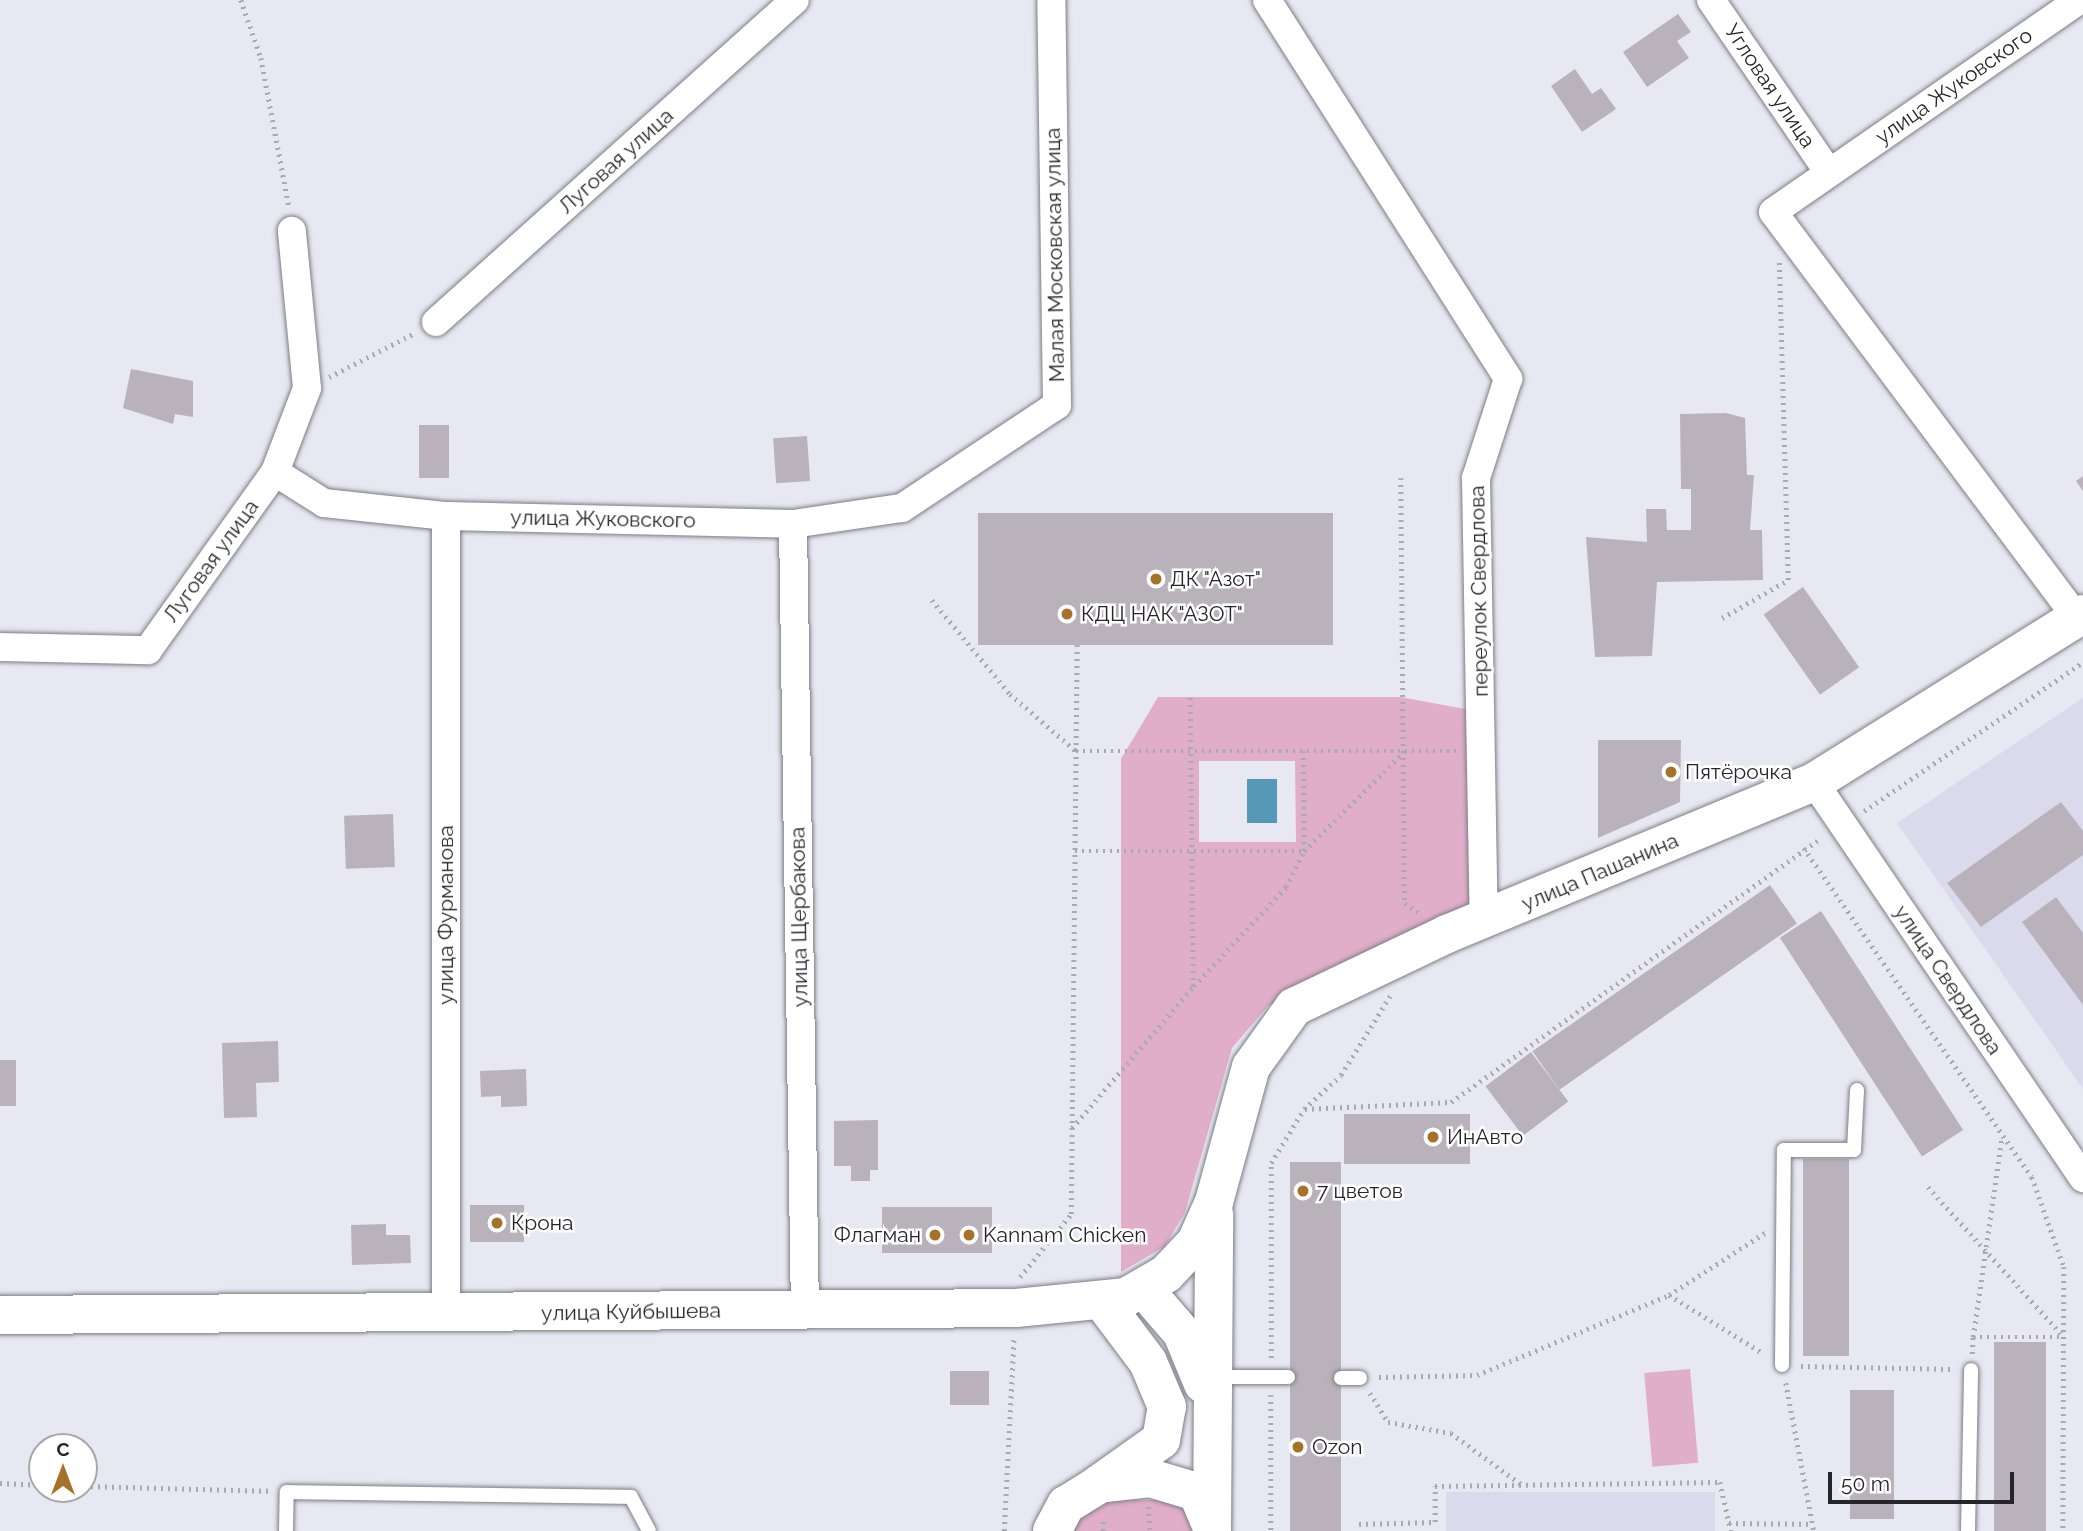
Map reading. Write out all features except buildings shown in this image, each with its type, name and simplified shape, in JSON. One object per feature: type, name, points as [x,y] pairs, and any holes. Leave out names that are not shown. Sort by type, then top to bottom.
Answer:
[{"type":"main road","name":"улица Пашанина","points":[[1214,1202],[1251,1067],[1276,1024],[1318,992],[1447,934],[1814,782],[2080,616]]},
{"type":"main road","name":"улица Куйбышева","points":[[0,1315],[805,1310],[1103,1302],[1144,1289],[1186,1255],[1214,1202]]},
{"type":"main road","points":[[1212,1530],[1206,1386],[1214,1202]]},
{"type":"main road","points":[[1144,1289],[1182,1333],[1206,1386]]},
{"type":"main road","points":[[1052,1531],[1066,1505],[1161,1440],[1167,1407],[1148,1362],[1103,1302]]},
{"type":"main road","points":[[1099,1484],[1177,1482],[1208,1505],[1212,1530]]},
{"type":"street","name":"Луговая улица","points":[[436,322],[795,0]]},
{"type":"street","name":"Малая Московская улица","points":[[934,487],[1057,405],[1051,0]]},
{"type":"street","name":"переулок Свердлова","points":[[1267,0],[1508,379],[1476,478],[1483,920]]},
{"type":"street","name":"Угловая улица","points":[[1711,0],[1829,173]]},
{"type":"street","name":"улица Жуковского","points":[[1773,212],[2079,0]]},
{"type":"street","points":[[1773,212],[2080,616]]},
{"type":"street","points":[[292,231],[307,388]]},
{"type":"street","name":"Луговая улица","points":[[0,647],[148,650],[275,472],[307,388]]},
{"type":"street","name":"улица Жуковского","points":[[275,472],[324,503],[446,516],[793,524],[902,508],[934,487]]},
{"type":"street","name":"улица Фурманова","points":[[446,516],[446,1314]]},
{"type":"street","name":"улица Щербакова","points":[[793,524],[805,1310]]},
{"type":"street","name":"улица Свердлова","points":[[1814,782],[2083,1178]]},
{"type":"lane","points":[[1782,1365],[1784,1150],[1854,1150],[1857,1090]]},
{"type":"lane","points":[[1968,1531],[1970,1370]]},
{"type":"lane","points":[[1206,1386],[1288,1377]]},
{"type":"lane","points":[[1341,1378],[1360,1378]]},
{"type":"lane","points":[[286,1531],[287,1492],[631,1497],[649,1531]]},
{"type":"path","points":[[241,0],[261,58],[292,231]]},
{"type":"path","points":[[1722,618],[1788,580],[1776,296],[1781,234],[1773,212]]},
{"type":"path","points":[[307,388],[436,322]]},
{"type":"path","points":[[1401,478],[1405,903],[1447,934]]},
{"type":"path","points":[[932,600],[1010,694],[1076,751],[1482,750]]},
{"type":"path","points":[[1017,1281],[1071,1213],[1077,645]]},
{"type":"path","points":[[1304,1109],[1451,1102],[1804,848],[1843,826],[2083,663]]},
{"type":"path","points":[[1190,693],[1193,987]]},
{"type":"path","points":[[1303,751],[1304,851]]},
{"type":"path","points":[[1072,1128],[1193,987],[1286,887],[1304,851],[1405,751]]},
{"type":"path","points":[[1804,848],[2032,1177],[2064,1267],[2063,1531]]},
{"type":"path","points":[[1074,851],[1304,851]]},
{"type":"path","points":[[1272,1531],[1271,1163],[1304,1109],[1341,1075],[1395,988]]},
{"type":"path","points":[[1670,1295],[1782,1365],[1970,1370],[1984,1254],[2003,1135]]},
{"type":"path","points":[[1928,1187],[1984,1254],[2064,1337]]},
{"type":"path","points":[[1360,1378],[1476,1375],[1670,1295],[1784,1220]]},
{"type":"path","points":[[1004,1531],[1015,1328]]},
{"type":"path","points":[[1973,1337],[2064,1337]]},
{"type":"path","points":[[1782,1365],[1814,1531]]},
{"type":"path","points":[[1360,1378],[1388,1422],[1451,1433],[1521,1484]]},
{"type":"path","points":[[1359,1524],[1435,1522],[1435,1486],[1720,1482],[1731,1531]]},
{"type":"path","points":[[0,1483],[28,1484]]},
{"type":"path","points":[[98,1486],[287,1492]]},
{"type":"path","points":[[1729,1523],[1813,1524]]},
{"type":"shaded area","points":[[1158,697],[1400,697],[1476,711],[1476,904],[1318,974],[1268,1006],[1232,1048],[1185,1212],[1165,1246],[1121,1272],[1121,759]],"holes":[[[1199,761],[1295,761],[1296,842],[1199,842]]]},
{"type":"shaded area","points":[[2083,698],[2083,1089],[1897,823]]},
{"type":"shaded area","points":[[1690,1369],[1698,1463],[1652,1467],[1644,1373]]},
{"type":"shaded area","points":[[1446,1492],[1715,1492],[1715,1531],[1446,1531]]},
{"type":"shaded area","points":[[1092,1500],[1185,1500],[1196,1531],[1066,1531]]},
{"type":"water","points":[[1247,779],[1277,779],[1277,823],[1247,823]]},
{"type":"place","name":"ДК \"Азот\"","points":[[1156,579]]},
{"type":"place","name":"КДЦ НАК \"АЗОТ\"","points":[[1067,614]]},
{"type":"place","name":"Пятёрочка","points":[[1671,772]]},
{"type":"place","name":"ИнАвто","points":[[1433,1137]]},
{"type":"place","name":"7 цветов","points":[[1303,1191]]},
{"type":"place","name":"Крона","points":[[497,1223]]},
{"type":"place","name":"Флагман","points":[[935,1235]]},
{"type":"place","name":"Kannam Chicken","points":[[969,1235]]},
{"type":"place","name":"Ozon","points":[[1298,1447]]}]
